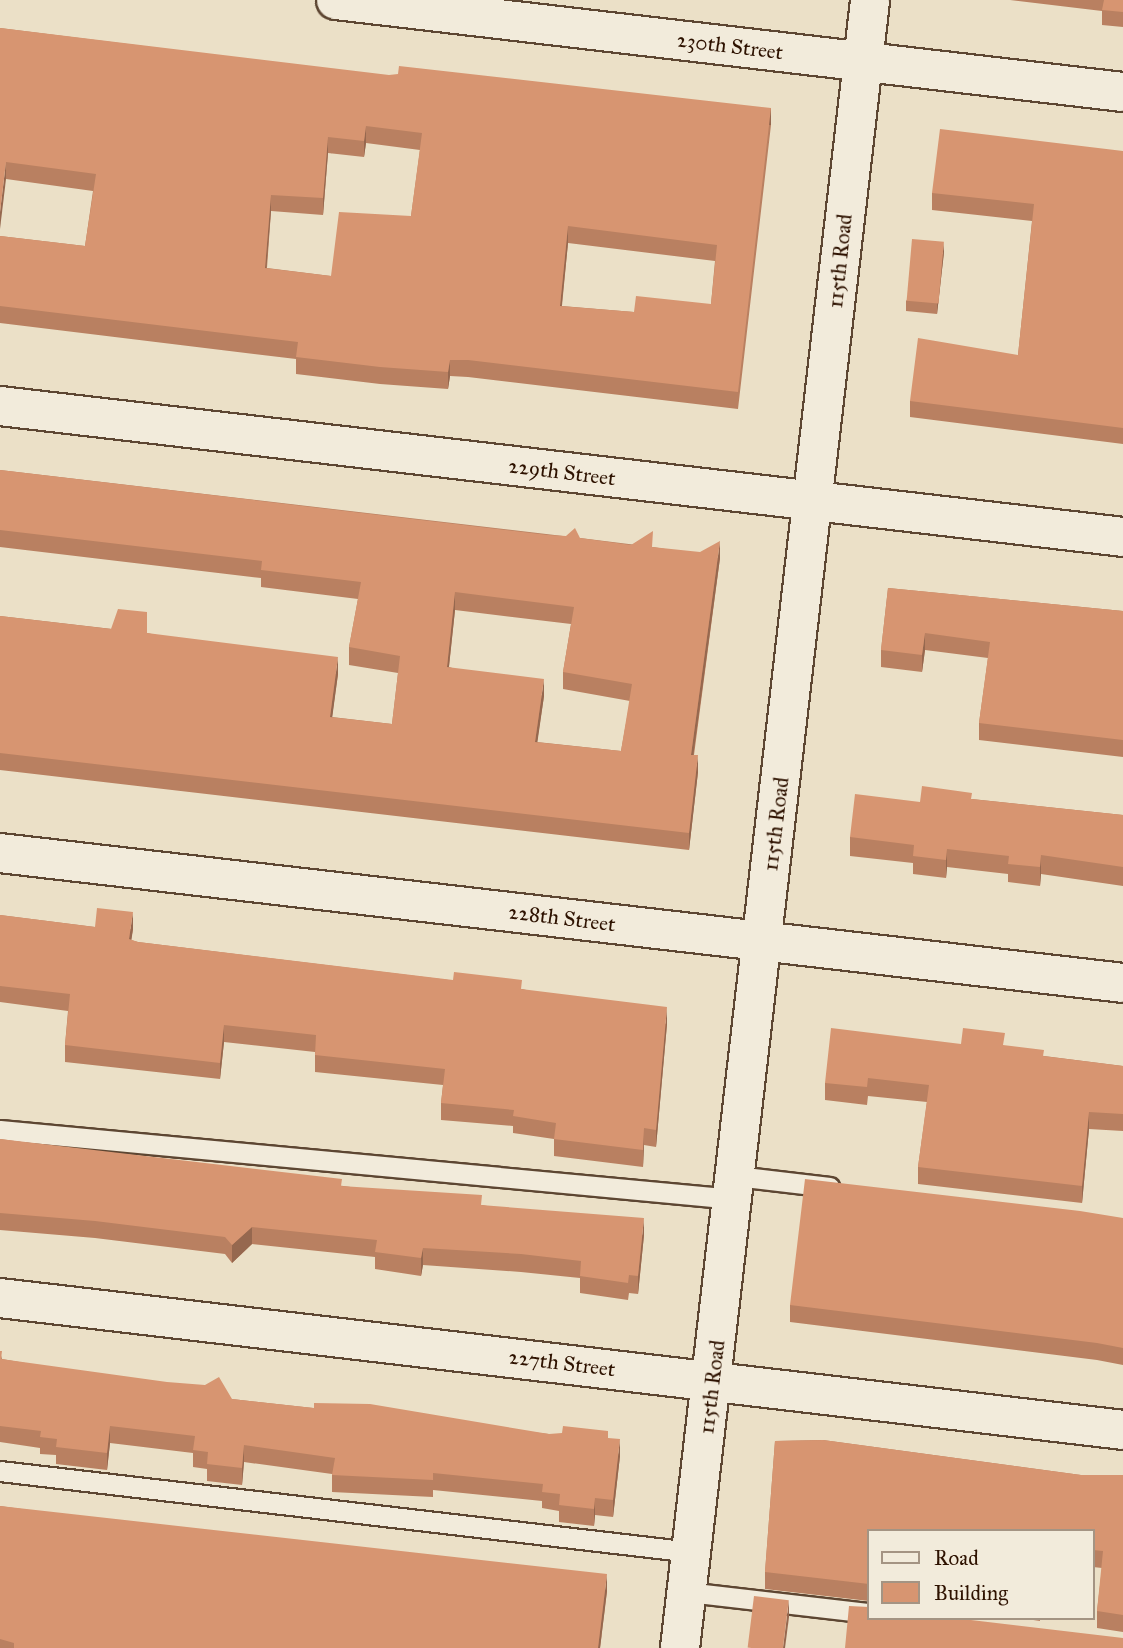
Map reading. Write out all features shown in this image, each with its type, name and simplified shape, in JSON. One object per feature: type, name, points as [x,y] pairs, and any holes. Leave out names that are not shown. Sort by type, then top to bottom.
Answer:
[{"type":"street","name":"230th Street","points":[[336,0],[1123,92]]},
{"type":"street","name":"115th Road","points":[[680,1648],[713,1382],[870,0]]},
{"type":"street","name":"229th Street","points":[[0,407],[1123,537]]},
{"type":"street","name":"228th Street","points":[[0,853],[1123,983]]},
{"type":"street","name":"227th Street","points":[[0,1298],[1123,1430]]},
{"type":"lane","points":[[0,1130],[735,1188],[845,1188]]},
{"type":"lane","points":[[0,1471],[692,1552]]},
{"type":"lane","points":[[687,1592],[867,1613]]},
{"type":"building","points":[[1104,0],[1123,0],[1123,12],[1102,10]]},
{"type":"building","points":[[0,28],[389,75],[398,74],[399,66],[771,108],[738,392],[468,360],[450,360],[448,372],[380,367],[296,357],[298,342],[0,306],[0,236],[85,246],[96,174],[6,162],[0,212]],"holes":[[[366,126],[422,133],[411,216],[339,212],[331,276],[265,268],[271,195],[323,198],[328,137],[364,141]],[[568,226],[717,245],[711,304],[636,296],[634,312],[560,306]]]},
{"type":"building","points":[[940,129],[1123,151],[1123,428],[910,401],[918,338],[1018,355],[1034,204],[932,193]]},
{"type":"building","points":[[912,239],[944,242],[938,304],[907,301]]},
{"type":"building","points":[[0,470],[548,535],[566,536],[575,528],[580,538],[631,545],[653,531],[652,547],[700,552],[720,541],[691,755],[698,755],[689,833],[0,753],[0,616],[111,629],[118,609],[147,612],[147,633],[338,657],[330,717],[392,724],[400,656],[349,647],[361,582],[261,570],[262,561],[0,530]],"holes":[[[455,592],[574,607],[563,672],[632,684],[621,751],[535,742],[544,679],[447,667]]]},
{"type":"building","points":[[888,588],[1123,611],[1123,740],[979,723],[990,642],[925,633],[922,655],[881,650]]},
{"type":"building","points":[[922,786],[972,793],[971,799],[1123,815],[1123,867],[1041,855],[1040,867],[1008,864],[1009,856],[947,849],[946,860],[913,856],[914,845],[850,837],[855,794],[920,802]]},
{"type":"building","points":[[97,908],[133,912],[129,939],[138,942],[453,980],[454,972],[522,980],[521,989],[667,1007],[656,1130],[644,1128],[643,1150],[554,1139],[556,1123],[513,1116],[514,1110],[441,1103],[445,1069],[315,1055],[316,1035],[224,1025],[220,1063],[65,1045],[70,994],[0,986],[0,915],[95,927]]},
{"type":"building","points":[[831,1028],[961,1044],[963,1028],[1005,1033],[1003,1045],[1044,1050],[1043,1056],[1123,1066],[1123,1114],[1089,1112],[1082,1186],[918,1167],[929,1085],[868,1078],[867,1087],[825,1083]]},
{"type":"building","points":[[0,1139],[342,1179],[341,1186],[482,1195],[481,1205],[644,1218],[638,1276],[629,1275],[628,1283],[580,1276],[581,1261],[521,1254],[423,1248],[421,1258],[375,1252],[377,1240],[252,1227],[232,1245],[225,1237],[95,1221],[0,1213]]},
{"type":"building","points":[[805,1179],[1123,1218],[1123,1348],[790,1305]]},
{"type":"building","points":[[0,1351],[1,1359],[167,1382],[205,1385],[219,1377],[232,1399],[314,1408],[314,1403],[370,1404],[549,1434],[562,1433],[563,1426],[608,1431],[608,1438],[620,1439],[613,1500],[595,1498],[594,1509],[559,1505],[560,1494],[542,1492],[543,1484],[433,1473],[433,1480],[332,1475],[335,1458],[244,1445],[242,1468],[207,1464],[208,1452],[193,1450],[195,1436],[110,1426],[107,1453],[56,1447],[57,1439],[40,1437],[41,1431],[0,1426]]},
{"type":"building","points":[[823,1440],[1081,1475],[1123,1475],[1123,1615],[1097,1611],[1103,1551],[1095,1550],[1095,1529],[867,1529],[867,1584],[765,1572],[775,1441]]},
{"type":"building","points":[[0,1506],[607,1574],[598,1648],[14,1648],[14,1643],[0,1639]]},
{"type":"building","points":[[754,1596],[789,1600],[783,1648],[748,1648]]},
{"type":"building","points":[[849,1606],[867,1607],[867,1620],[971,1620],[1123,1638],[1123,1648],[845,1648]]}]
